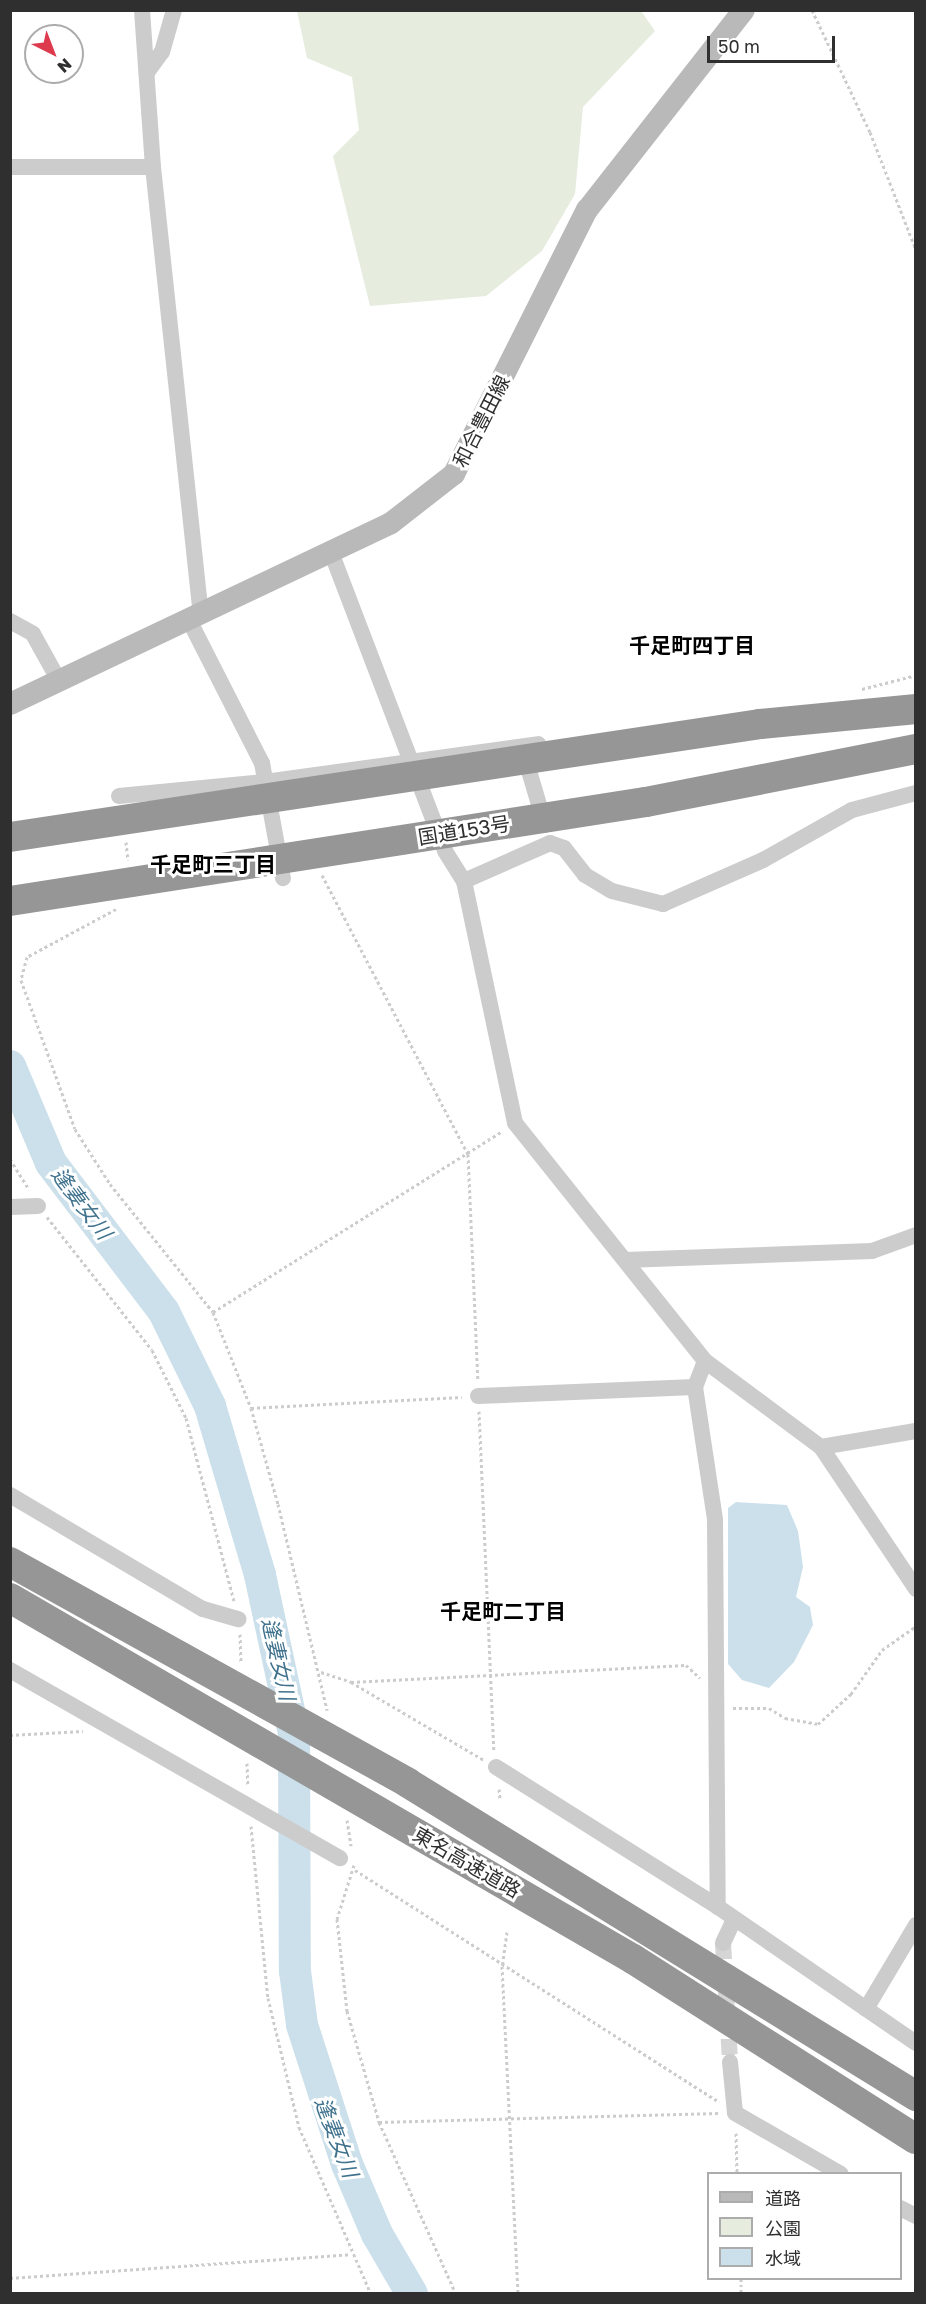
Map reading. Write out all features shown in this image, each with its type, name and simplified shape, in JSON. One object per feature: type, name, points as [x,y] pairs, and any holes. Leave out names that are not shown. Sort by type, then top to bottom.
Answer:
[{"type":"highway","points":[[10,837],[632,744],[915,709]]},
{"type":"highway","name":"国道153号","points":[[10,901],[646,802],[915,749]]},
{"type":"highway","name":"東名高速道路","points":[[10,1562],[408,1783],[915,2096]]},
{"type":"highway","name":"東名高速道路","points":[[10,1598],[142,1672],[633,1959],[915,2139]]},
{"type":"main road","name":"和合豊田線","points":[[10,704],[391,523],[454,474],[587,210],[744,10]]},
{"type":"street","points":[[142,10],[153,166],[195,617],[262,763],[283,878]]},
{"type":"street","points":[[148,70],[162,52],[174,10]]},
{"type":"street","points":[[10,167],[153,166]]},
{"type":"street","points":[[331,552],[445,851],[464,881],[515,1123],[705,1361],[821,1447],[915,1589]]},
{"type":"street","points":[[10,621],[33,634],[58,681]]},
{"type":"street","points":[[119,796],[265,782],[410,760],[792,709]]},
{"type":"street","points":[[521,745],[550,843]]},
{"type":"street","points":[[464,881],[550,843],[564,848],[585,875],[612,891],[663,904],[763,860],[852,810],[915,793]]},
{"type":"street","points":[[10,1207],[38,1206]]},
{"type":"street","points":[[626,1260],[872,1251],[915,1235]]},
{"type":"street","points":[[705,1361],[695,1387],[715,1520],[712,1708],[717,1907]]},
{"type":"street","points":[[478,1396],[695,1387]]},
{"type":"street","points":[[821,1447],[915,1431]]},
{"type":"street","points":[[10,1495],[203,1609],[239,1619]]},
{"type":"street","points":[[10,1670],[108,1729],[249,1804],[340,1858]]},
{"type":"street","points":[[496,1767],[717,1907],[915,2043]]},
{"type":"street","points":[[723,1942],[734,1919]]},
{"type":"street","points":[[866,2009],[915,1925]]},
{"type":"street","points":[[730,2062],[735,2113],[838,2172]]},
{"type":"path","points":[[812,10],[870,132],[915,250]]},
{"type":"path","points":[[124,830],[129,865]]},
{"type":"path","points":[[320,872],[468,1154],[488,1671],[496,1767]]},
{"type":"path","points":[[124,904],[27,957],[21,980],[75,1129],[110,1184],[213,1312],[250,1408],[321,1672],[351,1682],[496,1767]]},
{"type":"path","points":[[213,1312],[515,1123]]},
{"type":"path","points":[[250,1408],[478,1396]]},
{"type":"path","points":[[712,1708],[769,1708],[785,1718],[818,1724],[851,1694],[882,1650],[915,1626]]},
{"type":"path","points":[[351,1682],[488,1671],[686,1665],[712,1689]]},
{"type":"path","points":[[10,1735],[108,1729]]},
{"type":"path","points":[[340,1858],[502,1966],[735,2113]]},
{"type":"path","points":[[356,1870],[337,1919],[347,2011],[379,2122],[456,2294]]},
{"type":"path","points":[[507,1932],[502,1966],[518,2294]]},
{"type":"path","points":[[379,2122],[735,2113]]},
{"type":"path","points":[[735,2113],[737,2172]]},
{"type":"path","points":[[10,2278],[350,2254]]},
{"type":"green space","points":[[297,11],[641,11],[655,31],[583,107],[575,194],[542,251],[486,296],[370,306],[333,156],[359,130],[352,77],[307,58]]},
{"type":"water","points":[[736,1502],[787,1505],[798,1531],[803,1567],[796,1597],[810,1607],[813,1625],[794,1662],[769,1688],[742,1680],[728,1664],[728,1508]]},
{"type":"waterway","name":"逢妻女川","points":[[10,1066],[51,1163],[164,1312],[210,1406],[260,1575],[294,1733],[295,1971],[302,2025],[347,2164],[377,2234],[412,2294]]},
{"type":"tunnel","points":[[723,1943],[730,2062]]},
{"type":"district","name":"千足町四丁目","points":[[692,645]]},
{"type":"district","name":"千足町三丁目","points":[[213,864]]},
{"type":"district","name":"千足町二丁目","points":[[503,1611]]}]
